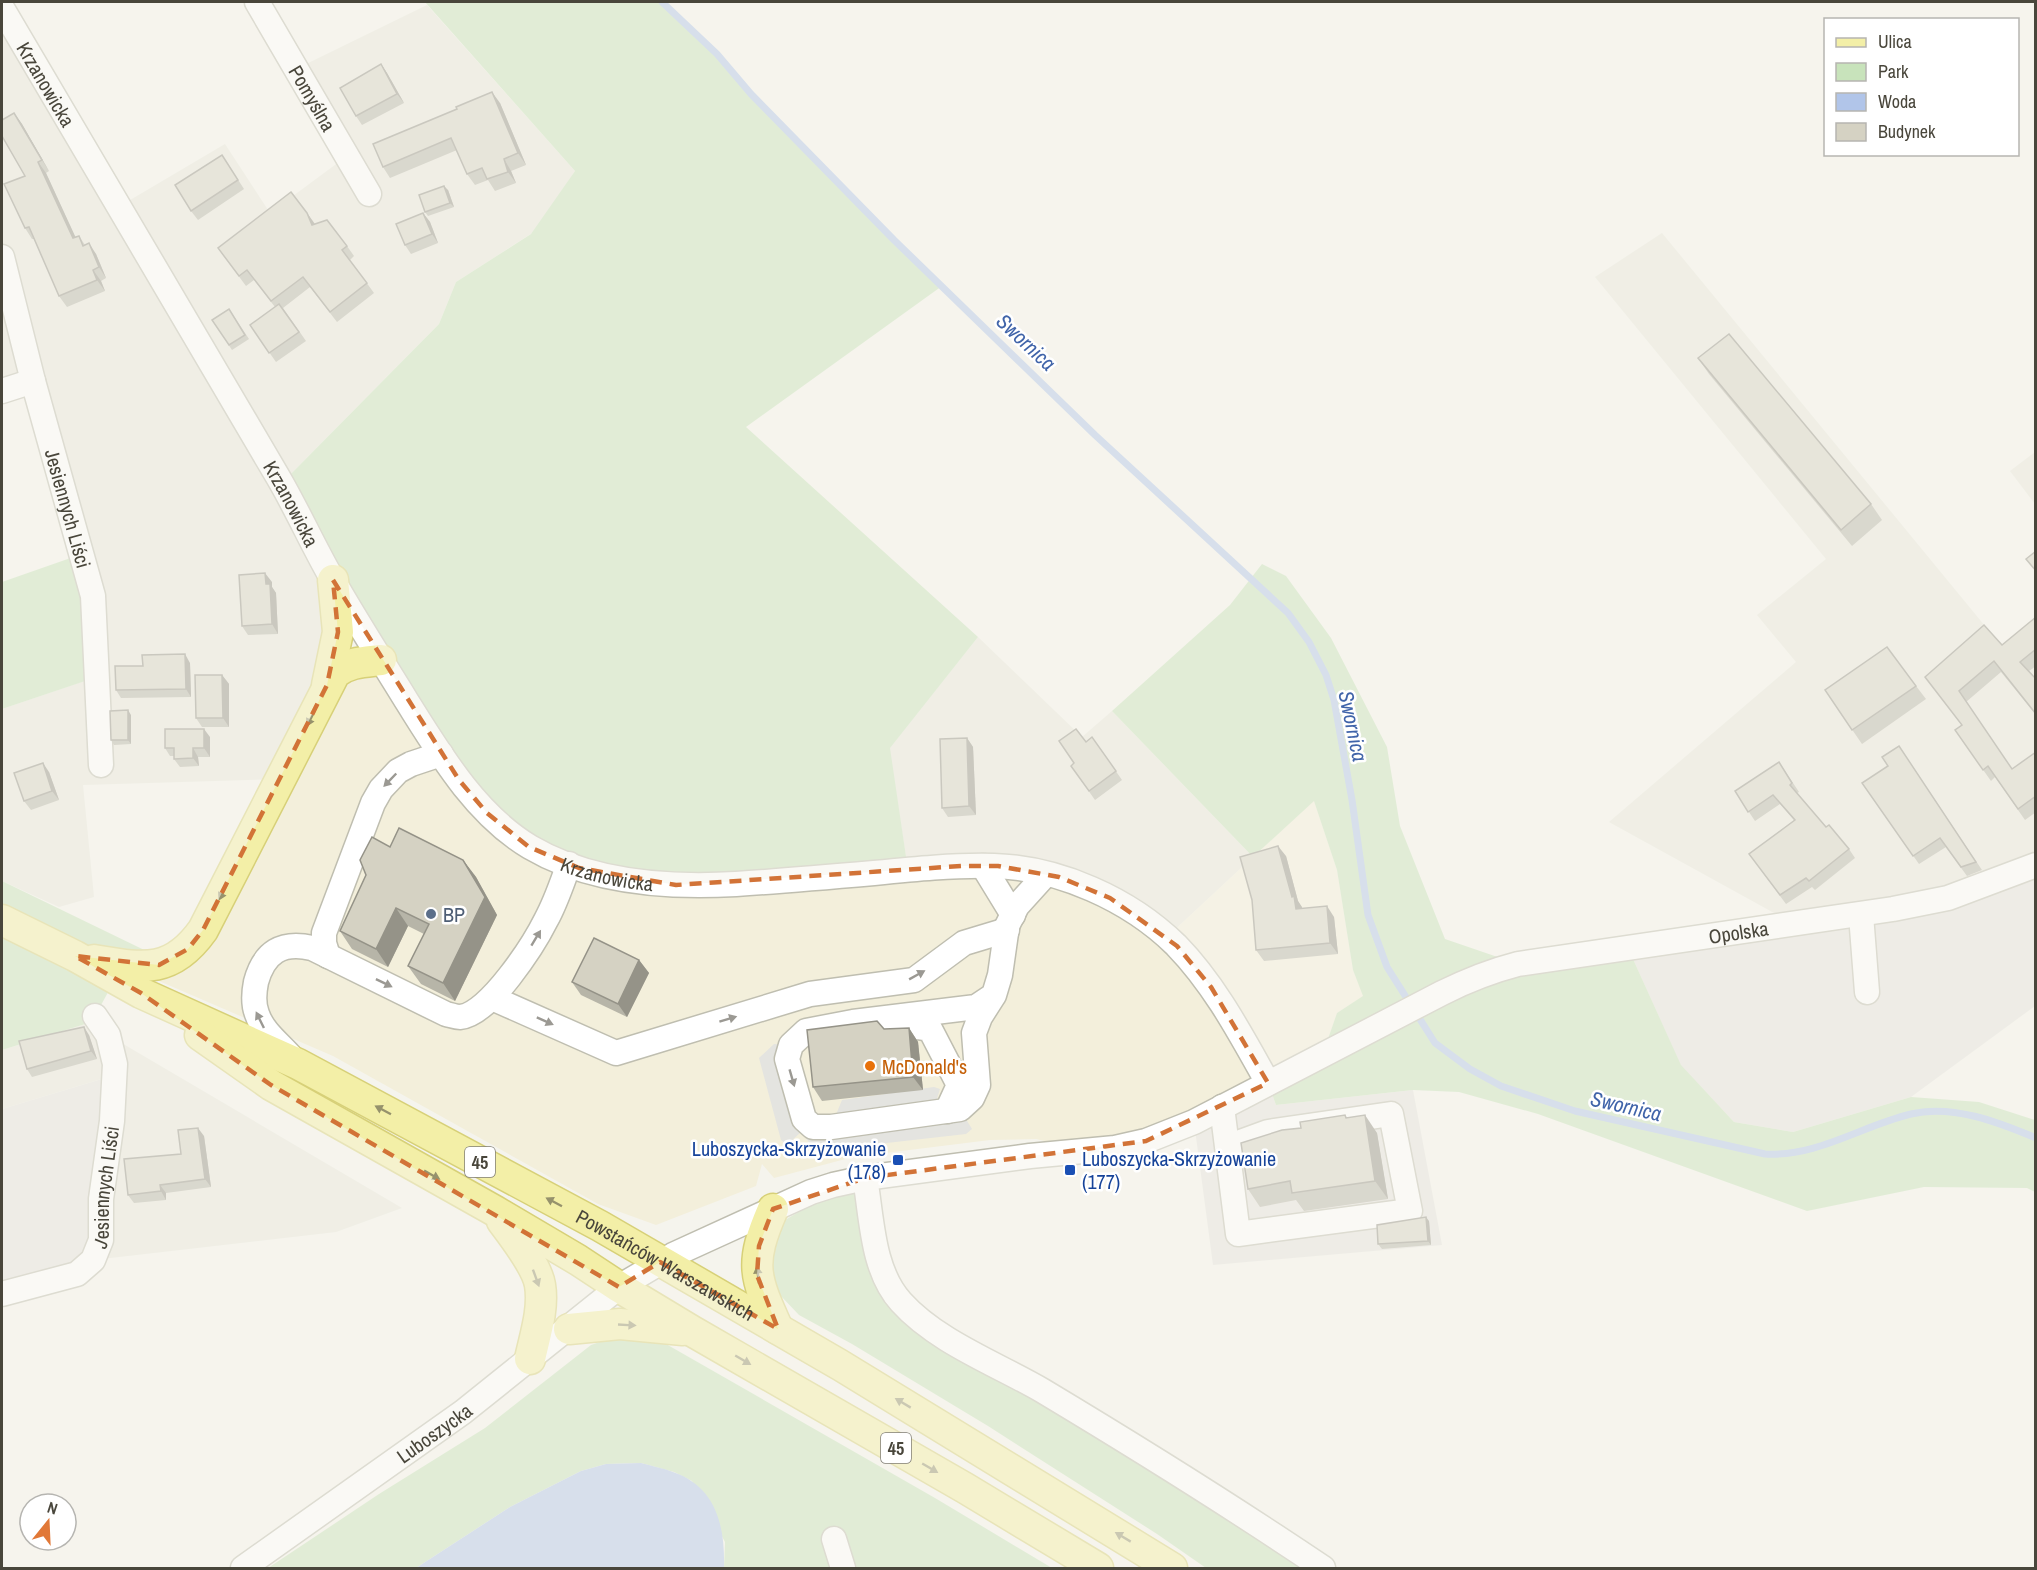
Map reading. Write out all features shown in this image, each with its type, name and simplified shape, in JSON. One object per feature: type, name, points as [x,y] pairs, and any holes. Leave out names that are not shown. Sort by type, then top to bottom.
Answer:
[{"type":"main road","points":[[327,686],[338,632],[333,580]]},
{"type":"main road","points":[[75,956],[142,966],[159,965],[169,962],[188,949],[203,930],[335,673],[345,665],[355,662],[381,660]]},
{"type":"main road","name":"Powstańców Warszawskich","points":[[2,920],[75,956],[141,993],[298,1064],[600,1226],[860,1377],[1172,1569]]},
{"type":"main road","name":"Powstańców Warszawskich","points":[[141,993],[271,1085],[495,1211],[692,1331],[965,1488],[1098,1569]]},
{"type":"main road","points":[[773,1209],[759,1246],[757,1275],[762,1294],[778,1329]]},
{"type":"main road","points":[[495,1211],[526,1253],[540,1284],[539,1315],[530,1359]]},
{"type":"main road","points":[[568,1329],[620,1324],[692,1331]]},
{"type":"street","name":"Pomyślna","points":[[257,2],[369,194]]},
{"type":"street","name":"Krzanowicka","points":[[2,8],[282,483],[333,580],[381,660],[459,780],[487,813],[509,832],[529,846],[569,864],[609,876],[676,885],[716,885],[983,866],[998,866],[1046,874],[1110,898],[1146,920],[1177,946],[1211,987],[1268,1083]]},
{"type":"street","name":"Jesiennych Liści","points":[[2,257],[33,381],[93,596],[101,765]]},
{"type":"street","points":[[2,391],[33,381]]},
{"type":"street","points":[[328,956],[324,933],[373,803],[389,779],[399,771],[411,764],[441,754]]},
{"type":"street","points":[[298,1064],[270,1036],[256,1014],[254,999],[258,974],[268,957],[278,949],[297,945],[312,948],[446,1014],[458,1017],[467,1015],[492,998],[522,960],[555,901],[569,864]]},
{"type":"street","name":"Opolska","points":[[866,1178],[1030,1155],[1115,1148],[1146,1141],[1194,1122],[1471,979],[1518,964],[1862,915],[1948,898],[2036,865]]},
{"type":"street","points":[[983,866],[1010,922]]},
{"type":"street","points":[[994,995],[976,1007],[938,1020],[853,1022],[806,1031],[791,1045],[787,1059],[804,1119],[813,1127],[831,1127],[960,1109],[972,1098],[978,1085],[974,1033],[980,1017],[994,995],[1010,922],[1017,906],[1046,874]]},
{"type":"street","points":[[1862,915],[1867,992]]},
{"type":"street","points":[[492,998],[616,1053],[810,994],[914,980],[964,944],[1010,922]]},
{"type":"street","name":"Jesiennych Liści","points":[[2,1294],[77,1274],[93,1260],[101,1240],[101,1199],[112,1121],[115,1064],[108,1035],[95,1016]]},
{"type":"street","points":[[938,1020],[974,1033]]},
{"type":"street","points":[[938,1020],[959,1085],[947,1111]]},
{"type":"street","points":[[1222,1107],[1227,1147],[1238,1234],[1410,1211],[1391,1114],[1268,1132],[1227,1147]]},
{"type":"street","points":[[866,1178],[880,1267],[890,1287],[902,1302],[923,1321],[951,1340],[1040,1389],[1141,1450],[1323,1569]]},
{"type":"street","name":"Luboszycka","points":[[243,1569],[463,1412],[619,1287],[660,1262],[773,1209],[822,1189],[866,1178]]},
{"type":"street","points":[[834,1539],[843,1569]]},
{"type":"highlighted area","points":[[333,580],[459,780],[487,813],[529,847],[579,868],[676,885],[961,866],[998,866],[1059,877],[1110,898],[1177,946],[1211,987],[1268,1083],[1146,1141],[865,1178],[773,1209],[759,1246],[757,1275],[778,1329],[660,1262],[619,1287],[271,1085],[141,993],[75,956],[159,965],[188,949],[203,930],[327,685],[338,632]]},
{"type":"shaded area","points":[[427,5],[575,171],[537,230],[456,282],[439,324],[282,483],[338,615],[280,779],[83,785],[94,897],[59,907],[2,881],[2,709],[96,677],[33,381],[2,391],[2,20],[120,206],[225,144],[270,213],[347,156],[296,69]]},
{"type":"shaded area","points":[[1662,233],[2008,654],[2035,633],[2035,865],[1794,924],[1609,822],[1796,662],[1757,615],[1826,559],[1595,277]]},
{"type":"shaded area","points":[[2035,452],[2035,504],[2010,471]]},
{"type":"shaded area","points":[[978,637],[1082,737],[1112,711],[1253,857],[1167,937],[908,870],[889,748]]},
{"type":"shaded area","points":[[381,660],[509,832],[1029,870],[1167,937],[1314,800],[1337,870],[1353,970],[1364,996],[1337,1013],[1322,1056],[1268,1083],[1086,1151],[1036,1139],[990,1140],[853,1157],[774,1178],[762,1164],[756,1186],[656,1225],[598,1204],[333,1056],[122,965],[169,962],[327,685]]},
{"type":"shaded area","points":[[2035,865],[2035,1006],[1911,1097],[1793,1132],[1734,1122],[1681,1066],[1628,948],[1794,924]]},
{"type":"shaded area","points":[[98,1020],[108,1035],[402,1208],[336,1232],[93,1260],[105,1078],[2,1109],[2,1050]]},
{"type":"shaded area","points":[[774,1044],[791,1045],[804,1119],[831,1127],[842,1100],[934,1087],[940,1089],[935,1105],[964,1116],[972,1129],[966,1134],[816,1151],[801,1132],[787,1145],[781,1140],[759,1058]]},
{"type":"shaded area","points":[[105,1078],[93,1260],[2,1294],[2,1109]]},
{"type":"shaded area","points":[[1268,1083],[1276,1105],[1413,1090],[1442,1245],[1213,1265],[1194,1122]]},
{"type":"green space","points":[[425,2],[662,2],[717,54],[751,94],[942,286],[746,427],[978,637],[890,748],[908,870],[609,876],[487,813],[282,483],[439,324],[456,282],[531,234],[575,171]]},
{"type":"green space","points":[[82,554],[97,677],[2,709],[2,582]]},
{"type":"green space","points":[[1262,564],[1286,576],[1331,638],[1387,747],[1400,826],[1445,939],[1518,964],[1628,948],[1681,1065],[1734,1122],[1793,1132],[1911,1097],[1979,1102],[2035,1120],[2035,1192],[2027,1188],[1924,1187],[1807,1211],[1538,1114],[1459,1092],[1413,1090],[1276,1105],[1268,1083],[1322,1056],[1337,1013],[1363,996],[1353,970],[1337,870],[1314,801],[1253,857],[1112,711],[1230,605]]},
{"type":"green space","points":[[2,881],[169,962],[123,965],[95,1016],[98,1020],[2,1050]]},
{"type":"green space","points":[[857,1191],[901,1302],[1323,1568],[1206,1568],[988,1426],[852,1344],[799,1315],[779,1294],[772,1274],[773,1247],[785,1220],[831,1196]]},
{"type":"green space","points":[[623,1334],[652,1336],[935,1498],[1052,1568],[724,1568],[725,1542],[692,1481],[674,1472],[641,1463],[606,1464],[581,1471],[510,1507],[416,1568],[268,1568],[379,1494],[485,1428],[591,1345]]},
{"type":"water","points":[[641,1463],[688,1479],[709,1498],[723,1538],[724,1568],[416,1568],[510,1507],[581,1471],[606,1464]]},
{"type":"building","points":[[381,64],[397,94],[356,116],[340,88]]},
{"type":"building","points":[[492,92],[518,153],[504,159],[508,172],[487,179],[482,168],[467,174],[451,138],[383,167],[373,144]]},
{"type":"building","points":[[14,113],[42,160],[38,162],[73,238],[79,236],[83,246],[89,243],[99,267],[93,270],[97,280],[59,296],[29,227],[25,228],[4,184],[25,176],[2,136],[2,120]]},
{"type":"building","points":[[222,155],[238,180],[191,211],[175,185]]},
{"type":"building","points":[[444,186],[450,203],[425,212],[419,195]]},
{"type":"building","points":[[291,192],[307,213],[312,225],[327,220],[347,246],[342,250],[367,283],[330,312],[303,277],[271,301],[247,270],[239,276],[218,248]]},
{"type":"building","points":[[423,213],[432,234],[405,245],[396,224]]},
{"type":"building","points":[[279,304],[299,332],[269,353],[250,325]]},
{"type":"building","points":[[229,309],[245,335],[229,345],[212,320]]},
{"type":"building","points":[[1729,334],[1871,504],[1841,530],[1698,358]]},
{"type":"building","points":[[2036,551],[2036,571],[2026,559]]},
{"type":"building","points":[[265,573],[266,584],[270,584],[272,624],[242,626],[239,575]]},
{"type":"building","points":[[2036,617],[2036,649],[2020,662],[2036,679],[2036,714],[1994,661],[1959,691],[2012,769],[2036,752],[2036,796],[2018,809],[1988,766],[1983,770],[1955,730],[1962,725],[1925,677],[1984,625],[2002,645]]},
{"type":"building","points":[[1887,647],[1916,686],[1852,730],[1825,690]]},
{"type":"building","points":[[185,654],[186,689],[116,690],[115,666],[143,666],[142,655]]},
{"type":"building","points":[[195,675],[222,675],[223,718],[196,718]]},
{"type":"building","points":[[128,710],[128,740],[111,740],[110,711]]},
{"type":"building","points":[[165,729],[204,729],[204,748],[193,748],[193,758],[174,759],[174,748],[165,748]]},
{"type":"building","points":[[1076,729],[1086,742],[1092,737],[1116,771],[1089,791],[1071,766],[1074,763],[1059,741]]},
{"type":"building","points":[[967,738],[969,806],[942,808],[940,739]]},
{"type":"building","points":[[1899,746],[1976,862],[1961,867],[1940,838],[1913,856],[1862,783],[1888,766],[1882,757]]},
{"type":"building","points":[[1779,762],[1792,783],[1790,785],[1826,827],[1829,825],[1849,849],[1809,881],[1806,878],[1780,895],[1749,854],[1795,820],[1773,795],[1748,812],[1735,791]]},
{"type":"building","points":[[43,763],[52,791],[24,801],[14,773]]},
{"type":"building","points":[[399,828],[463,860],[485,897],[443,983],[408,966],[429,924],[396,908],[376,949],[340,931],[366,875],[360,860],[372,837],[390,847]]},
{"type":"building","points":[[1278,846],[1296,909],[1327,906],[1330,943],[1256,950],[1252,900],[1240,857]]},
{"type":"building","points":[[594,938],[639,960],[618,1004],[572,982]]},
{"type":"building","name":"McDonald's","points":[[877,1021],[884,1029],[909,1028],[913,1077],[813,1087],[807,1030]]},
{"type":"building","points":[[84,1027],[91,1051],[27,1069],[19,1041]]},
{"type":"building","points":[[1345,1115],[1346,1118],[1365,1115],[1375,1181],[1292,1193],[1290,1181],[1248,1189],[1241,1143],[1282,1130],[1301,1128],[1300,1122]]},
{"type":"building","points":[[198,1128],[205,1179],[160,1185],[161,1191],[128,1195],[124,1159],[181,1154],[178,1130]]},
{"type":"building","points":[[1426,1217],[1428,1241],[1378,1244],[1377,1225]]},
{"type":"waterway","name":"Swornica","points":[[662,2],[717,54],[751,94],[894,240],[1095,435],[1288,613],[1309,642],[1326,675],[1334,700],[1352,800],[1368,915],[1387,967],[1435,1043],[1470,1069],[1501,1086],[1575,1111],[1765,1154],[1803,1151],[1893,1119],[1911,1114],[1942,1111],[1975,1116],[2036,1138]]},
{"type":"place","name":"BP","points":[[431,914]]},
{"type":"place","name":"McDonald's","points":[[870,1066]]},
{"type":"place","name":"Luboszycka-Skrzyżowanie (178)","points":[[898,1160]]},
{"type":"place","name":"Luboszycka-Skrzyżowanie (177)","points":[[1070,1170]]}]
